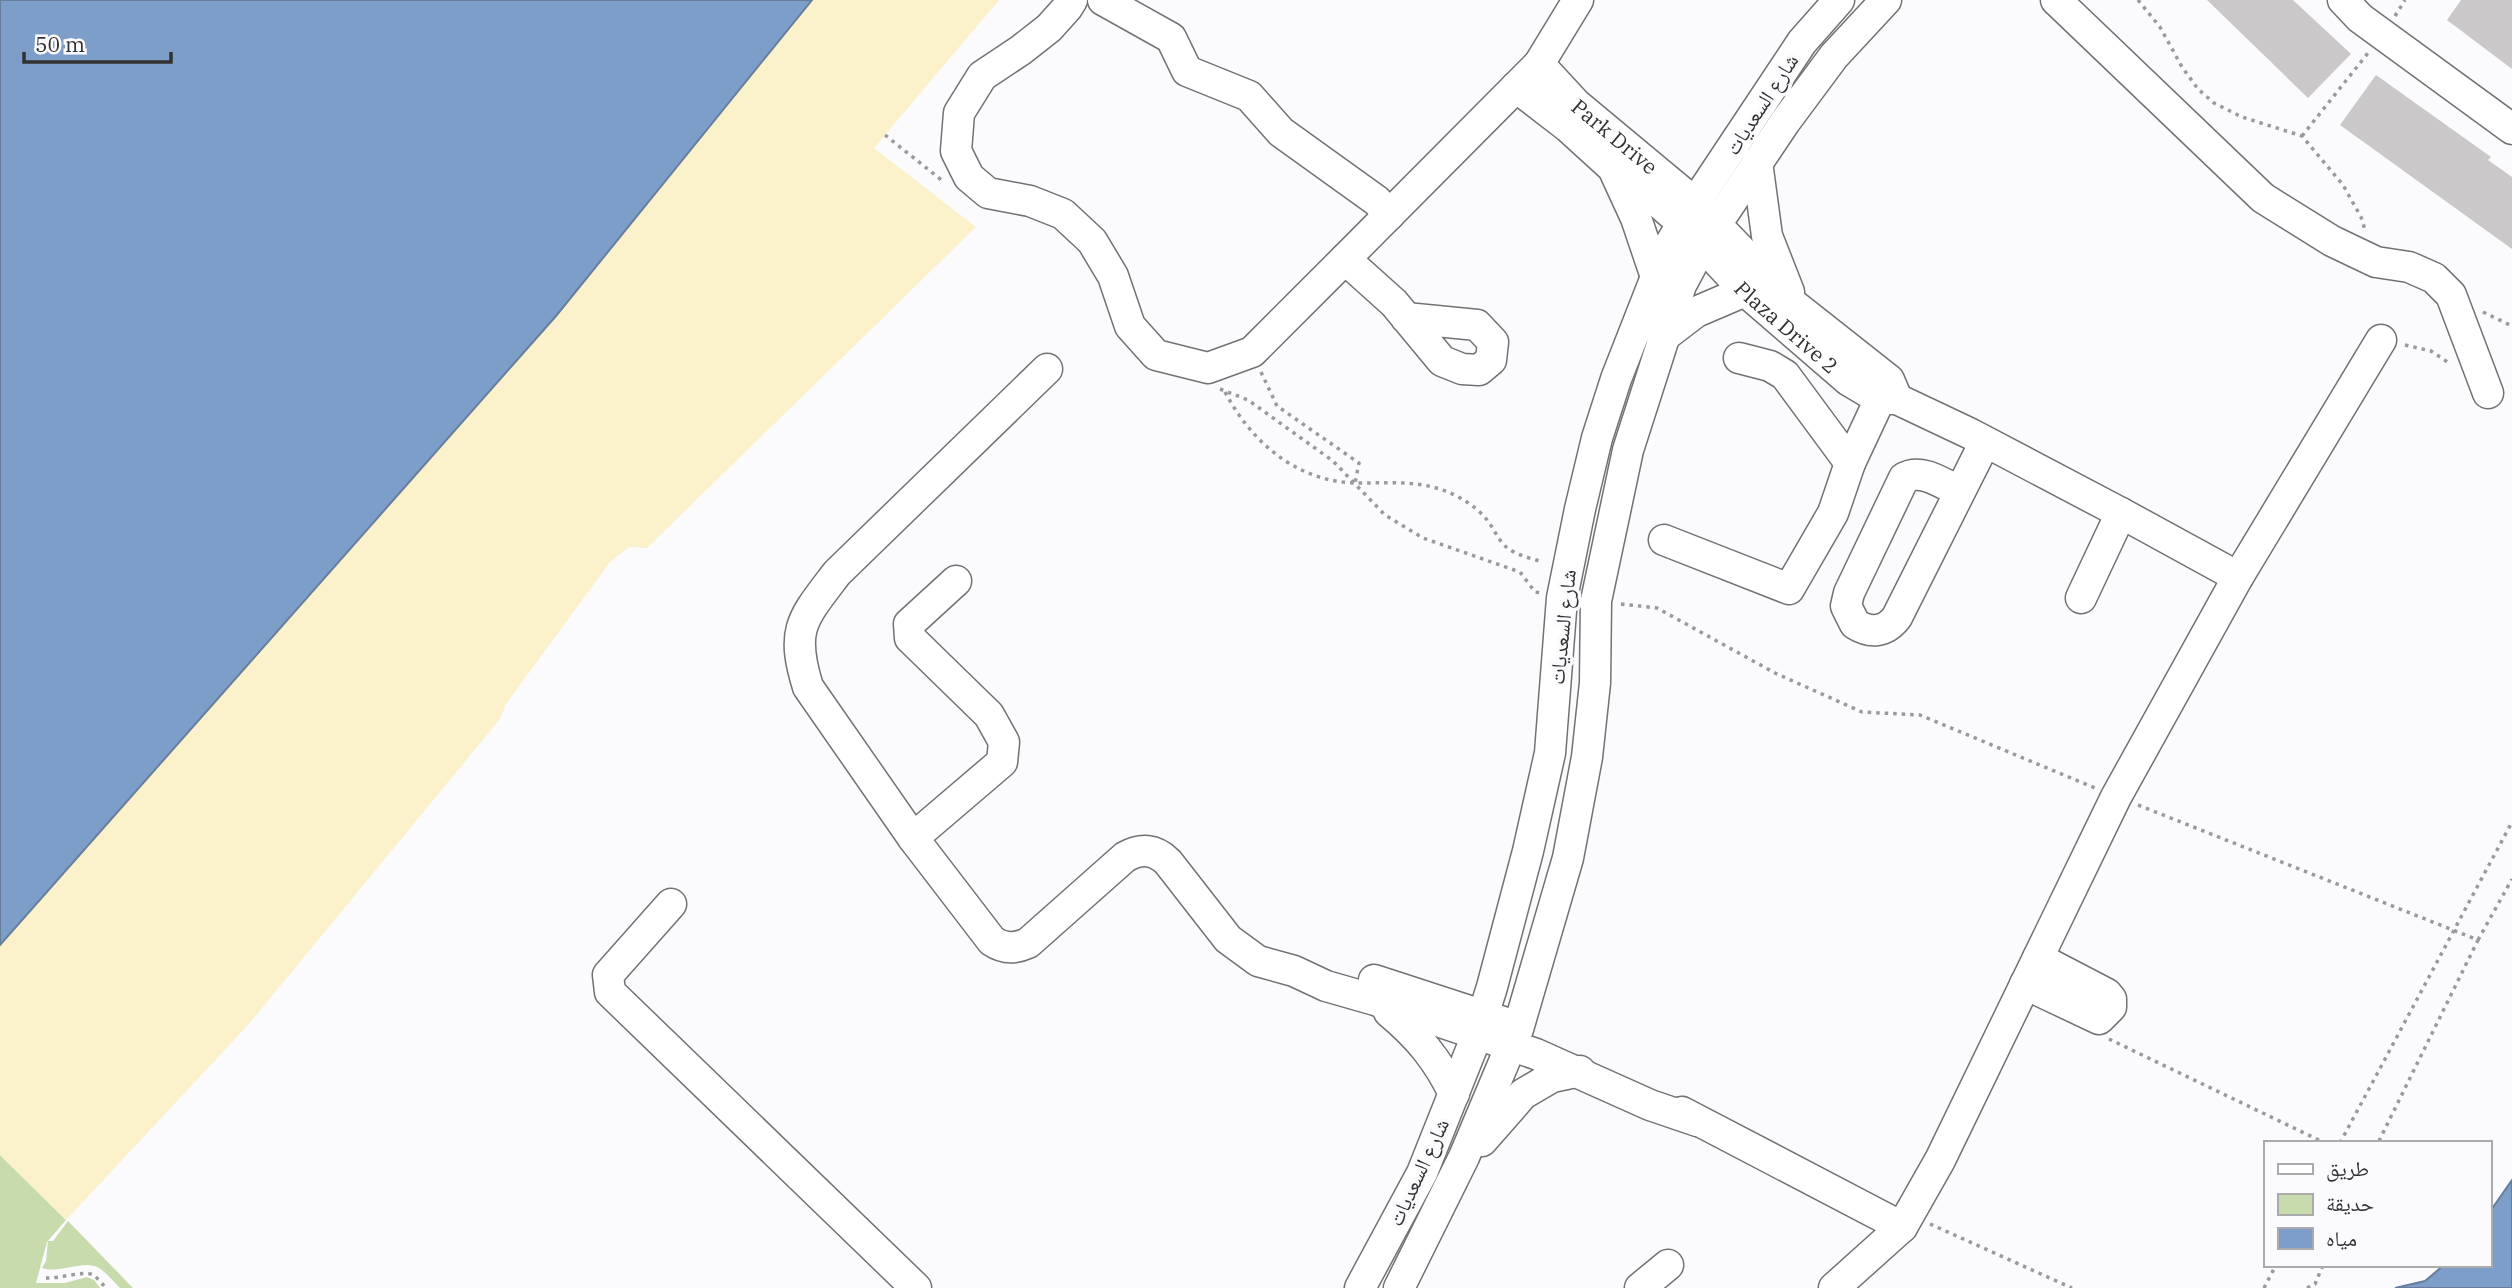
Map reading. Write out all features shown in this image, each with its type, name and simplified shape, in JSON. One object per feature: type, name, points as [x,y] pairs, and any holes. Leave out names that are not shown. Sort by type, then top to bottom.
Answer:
[{"type":"street","points":[[1072,0],[1049,28],[982,76],[959,113],[956,151],[969,177],[988,193],[1030,201],[1062,214],[1093,242],[1112,276],[1130,326],[1156,355],[1208,368],[1252,352],[1390,215],[1539,64],[1578,0]]},
{"type":"street","points":[[1103,0],[1171,37],[1187,71],[1249,96],[1281,132],[1377,201],[1390,215]]},
{"type":"street","name":"شارع السعديات","points":[[1360,1288],[1422,1173],[1480,1025],[1528,851],[1550,753],[1562,598],[1580,509],[1616,379],[1667,249],[1802,42],[1839,0]]},
{"type":"street","name":"شارع السعديات","points":[[1399,1288],[1464,1157],[1515,1037],[1568,858],[1585,770],[1595,683],[1596,601],[1628,450],[1681,285],[1757,162],[1834,56],[1886,0]]},
{"type":"street","points":[[2056,0],[2263,198],[2332,242],[2376,262],[2409,267],[2434,278],[2451,295],[2488,393]]},
{"type":"street","points":[[2343,0],[2360,18],[2512,129]]},
{"type":"street","name":"Park Drive","points":[[1539,64],[1576,104],[1689,213]]},
{"type":"street","name":"Park Drive","points":[[1516,87],[1569,127],[1613,168],[1650,195],[1689,213]]},
{"type":"street","points":[[1757,162],[1767,236],[1794,305]]},
{"type":"street","points":[[1613,168],[1636,218],[1656,277]]},
{"type":"street","points":[[1689,213],[1710,235]]},
{"type":"street","name":"Plaza Drive 2","points":[[1710,235],[1745,291],[1848,380],[1978,438],[2238,577]]},
{"type":"street","name":"Plaza Drive 2","points":[[1710,235],[1889,380],[1888,399]]},
{"type":"street","points":[[1345,259],[1394,303],[1406,318]]},
{"type":"street","points":[[1662,339],[1696,312],[1745,291]]},
{"type":"street","points":[[1834,1288],[1867,1261],[1905,1221],[1940,1160],[2116,797],[2238,577],[2381,340]]},
{"type":"street","points":[[1738,358],[1770,366],[1785,375],[1850,463]]},
{"type":"street","points":[[1047,369],[837,573],[814,604],[799,631],[799,658],[808,687],[913,838],[992,941],[998,945],[1013,948],[1028,943],[1125,857],[1133,852],[1149,851],[1168,862],[1228,939],[1242,951],[1275,968],[1294,971],[1326,986],[1480,1025]]},
{"type":"street","points":[[1664,540],[1789,589],[1833,513],[1850,463],[1888,399]]},
{"type":"street","points":[[1952,488],[1915,474],[1904,478],[1847,599],[1848,613],[1855,624],[1874,631],[1881,630],[1897,617],[1952,488],[1978,438]]},
{"type":"street","points":[[2081,598],[2121,513]]},
{"type":"street","points":[[913,838],[1002,762],[1004,742],[989,715],[910,638],[909,624],[956,581]]},
{"type":"street","points":[[671,904],[608,975],[610,992],[916,1288]]},
{"type":"street","points":[[1294,971],[1331,967],[1616,1077],[1698,1121],[1905,1221]]},
{"type":"street","points":[[1375,1000],[1428,1048],[1454,1094]]},
{"type":"street","points":[[1515,1037],[1650,1105],[1698,1121]]},
{"type":"street","points":[[1464,1157],[1480,1144],[1523,1094],[1552,1077],[1580,1071]]},
{"type":"street","points":[[1640,1288],[1668,1265]]},
{"type":"path","points":[[2138,0],[2160,27],[2182,67],[2198,89],[2214,103],[2242,117],[2302,136],[2343,185],[2361,217],[2376,262]]},
{"type":"path","points":[[2302,136],[2383,35],[2405,0]]},
{"type":"path","points":[[2381,340],[2431,351],[2457,369]]},
{"type":"path","points":[[1252,352],[1277,406],[1360,463],[1355,483]]},
{"type":"path","points":[[1224,390],[1238,417],[1277,457],[1329,480],[1355,483],[1418,483],[1447,492],[1468,502],[1488,520],[1500,541],[1510,551],[1539,561]]},
{"type":"path","points":[[1596,601],[1657,608],[1775,673],[1863,712],[1920,715],[2116,797],[2478,940]]},
{"type":"path","points":[[2341,1141],[2512,822]]},
{"type":"path","points":[[2379,1141],[2478,940],[2512,879]]},
{"type":"path","points":[[2105,1037],[2321,1141]]},
{"type":"path","points":[[1905,1221],[2072,1288]]},
{"type":"path","points":[[2264,1288],[2275,1267]]},
{"type":"path","points":[[2307,1288],[2315,1284],[2322,1267]]},
{"type":"path","points":[[46,1278],[88,1273],[93,1274],[106,1288]]},
{"type":"green space","points":[[0,1155],[66,1220],[47,1242],[36,1283],[65,1283],[87,1277],[94,1280],[100,1288],[0,1288]]},
{"type":"green space","points":[[68,1221],[133,1288],[120,1288],[105,1272],[93,1266],[42,1268],[46,1261],[48,1241],[53,1241]]},
{"type":"sand","points":[[812,0],[999,0],[874,148],[976,227],[647,548],[629,547],[610,562],[506,704],[500,719],[248,1025],[66,1220],[0,1155],[0,945],[556,316]]},
{"type":"water","points":[[0,0],[812,0],[556,316],[0,945]]},
{"type":"water","points":[[2512,1180],[2512,1288],[2395,1288],[2425,1281],[2442,1267],[2491,1267],[2491,1210]]},
{"type":"building","points":[[2207,0],[2293,0],[2351,54],[2308,98]]},
{"type":"building","points":[[2461,0],[2512,0],[2512,69],[2447,20]]},
{"type":"building","points":[[2376,75],[2491,157],[2488,160],[2512,177],[2512,249],[2340,125]]}]
